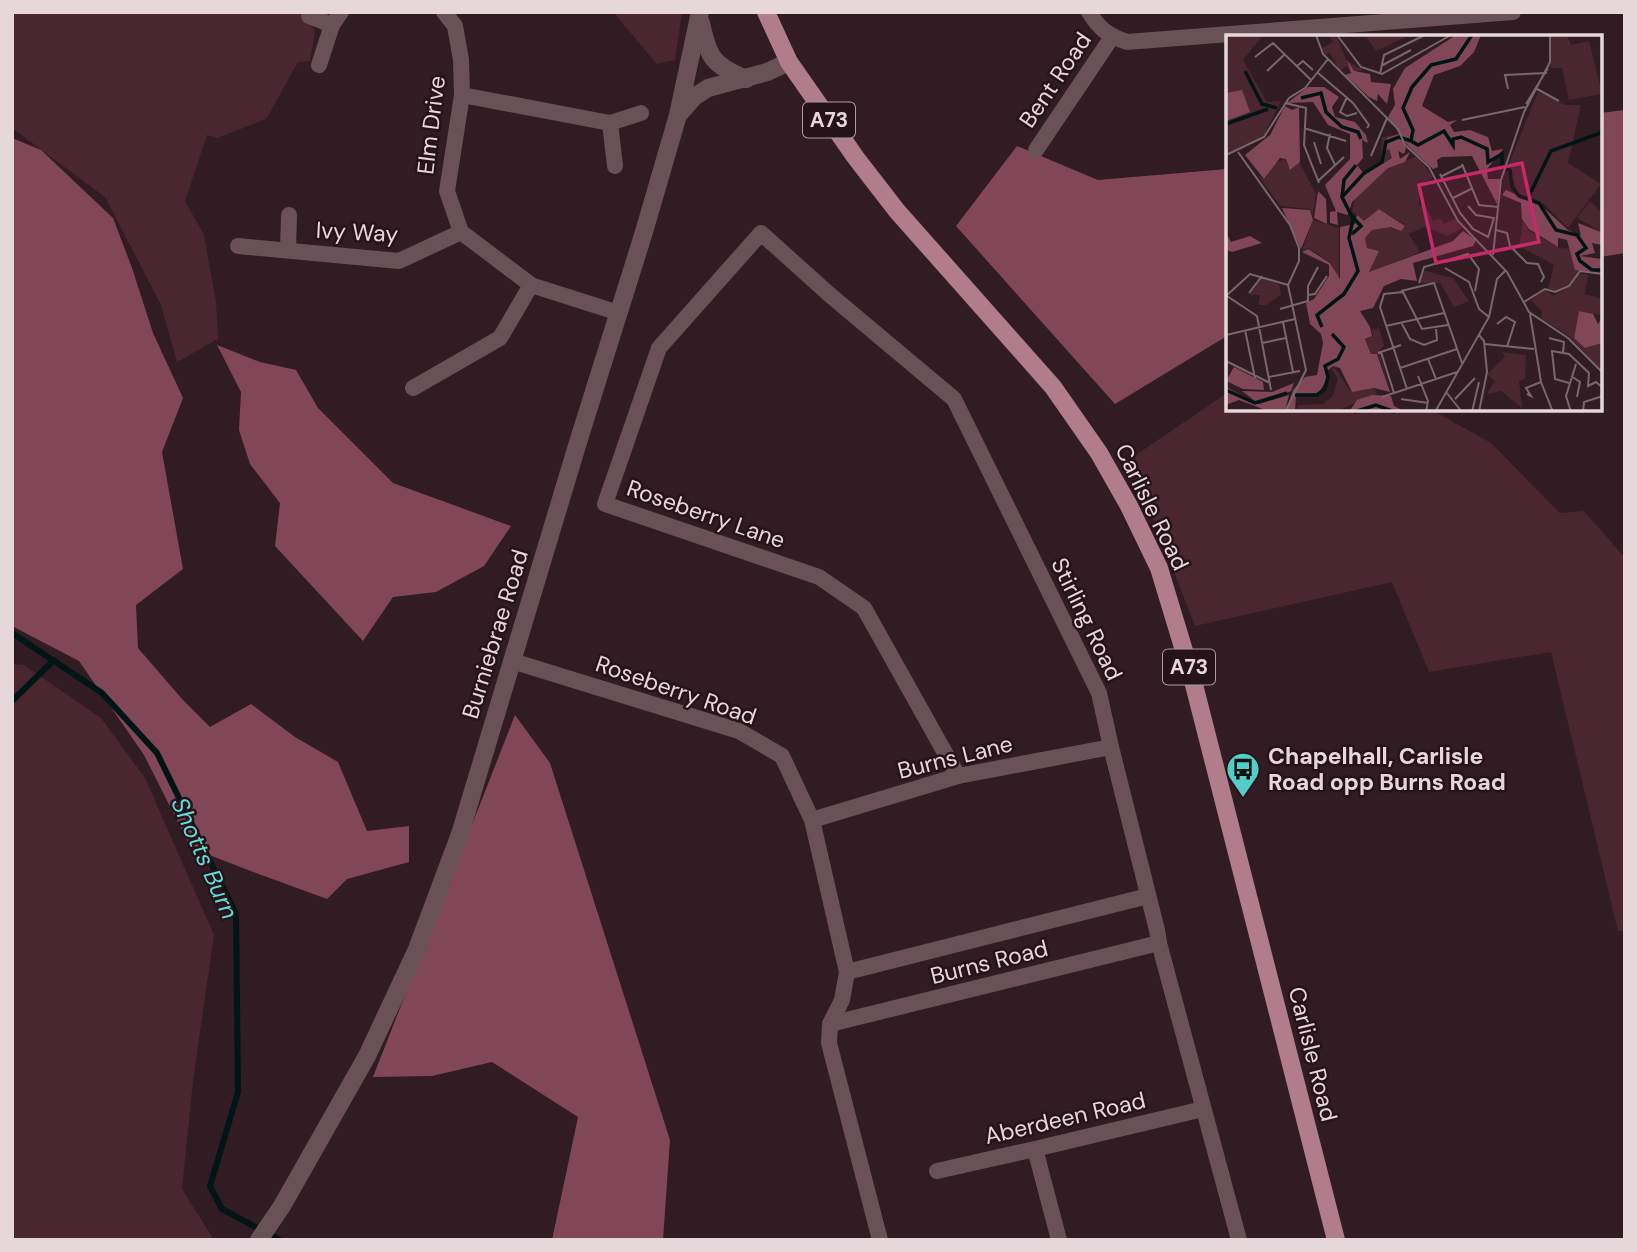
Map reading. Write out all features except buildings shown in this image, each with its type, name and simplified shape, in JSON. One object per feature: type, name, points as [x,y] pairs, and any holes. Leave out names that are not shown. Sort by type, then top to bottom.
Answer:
[{"type":"main road","name":"Carlisle Road","points":[[766,12],[789,62],[856,158],[898,211],[1053,387],[1099,453],[1159,568],[1195,690],[1336,1240]]},
{"type":"street","name":"Elm Drive","points":[[444,12],[455,26],[461,60],[461,95],[447,191],[461,232]]},
{"type":"street","points":[[1089,12],[1097,26],[1112,37],[1127,42],[1513,12]]},
{"type":"street","points":[[699,14],[711,55],[722,68],[746,79]]},
{"type":"street","name":"Burniebrae Road","points":[[259,1240],[282,1206],[367,1056],[416,949],[460,834],[678,115],[699,14]]},
{"type":"street","points":[[309,16],[337,19],[319,65]]},
{"type":"street","name":"Bent Road","points":[[1036,150],[1112,37]]},
{"type":"street","points":[[678,115],[694,97],[708,88],[746,79],[789,62]]},
{"type":"street","points":[[461,95],[610,123],[641,113]]},
{"type":"street","points":[[610,123],[615,166]]},
{"type":"street","name":"Ivy Way","points":[[288,250],[289,215]]},
{"type":"street","points":[[461,232],[531,285],[619,313]]},
{"type":"street","name":"Ivy Way","points":[[237,246],[400,261],[461,232]]},
{"type":"street","name":"Stirling Road","points":[[761,233],[954,399],[1099,693],[1159,943],[1239,1240]]},
{"type":"street","name":"Roseberry Lane","points":[[761,233],[659,348],[605,503],[819,577],[864,608],[958,776]]},
{"type":"street","points":[[413,388],[500,338],[531,285]]},
{"type":"street","name":"Roseberry Road","points":[[512,661],[739,731],[782,756],[812,820],[848,972],[842,1000],[830,1024],[829,1043],[880,1240]]},
{"type":"street","name":"Burns Lane","points":[[812,820],[958,776],[1111,747]]},
{"type":"street","name":"Burns Road","points":[[848,972],[1148,896]]},
{"type":"street","name":"Burns Road","points":[[830,1024],[1159,943]]},
{"type":"street","name":"Aberdeen Road","points":[[937,1171],[1203,1108]]},
{"type":"street","points":[[1035,1149],[1059,1240]]},
{"type":"shaded area","points":[[12,12],[305,12],[303,17],[315,31],[310,61],[298,62],[266,119],[217,138],[207,135],[185,201],[204,235],[216,302],[218,339],[177,362],[161,305],[105,197],[12,128]]},
{"type":"shaded area","points":[[613,12],[682,12],[675,60],[657,64]]},
{"type":"shaded area","points":[[1625,110],[1625,253],[1602,257],[1602,113]]},
{"type":"shaded area","points":[[12,138],[41,150],[113,218],[153,333],[183,398],[162,452],[183,569],[136,605],[138,648],[210,727],[251,704],[295,737],[338,762],[367,831],[409,826],[409,862],[347,879],[327,899],[191,848],[144,755],[79,661],[12,626]]},
{"type":"shaded area","points":[[1017,146],[1098,180],[1226,169],[1226,337],[1115,404],[956,226]]},
{"type":"shaded area","points":[[217,345],[260,362],[296,370],[318,408],[393,483],[511,526],[484,566],[436,592],[393,597],[363,641],[275,546],[280,503],[250,464],[239,430],[241,392]]},
{"type":"shaded area","points":[[1226,394],[1226,411],[1434,411],[1491,443],[1560,513],[1584,511],[1625,558],[1625,931],[1618,931],[1551,652],[1429,672],[1392,582],[1195,626],[1130,459]]},
{"type":"shaded area","points":[[12,664],[24,665],[101,718],[145,778],[214,935],[193,1081],[182,1189],[214,1240],[12,1240]]},
{"type":"shaded area","points":[[515,715],[550,763],[670,1140],[663,1240],[552,1240],[578,1117],[492,1062],[432,1076],[373,1077]]},
{"type":"waterway","name":"Shotts Burn","points":[[12,633],[102,693],[157,753],[236,914],[238,1092],[210,1186],[222,1209],[280,1240]]},
{"type":"waterway","points":[[12,701],[54,660]]},
{"type":"place","name":"Chapelhall, Carlisle Road opp Burns Road","points":[[1243,799]]}]
